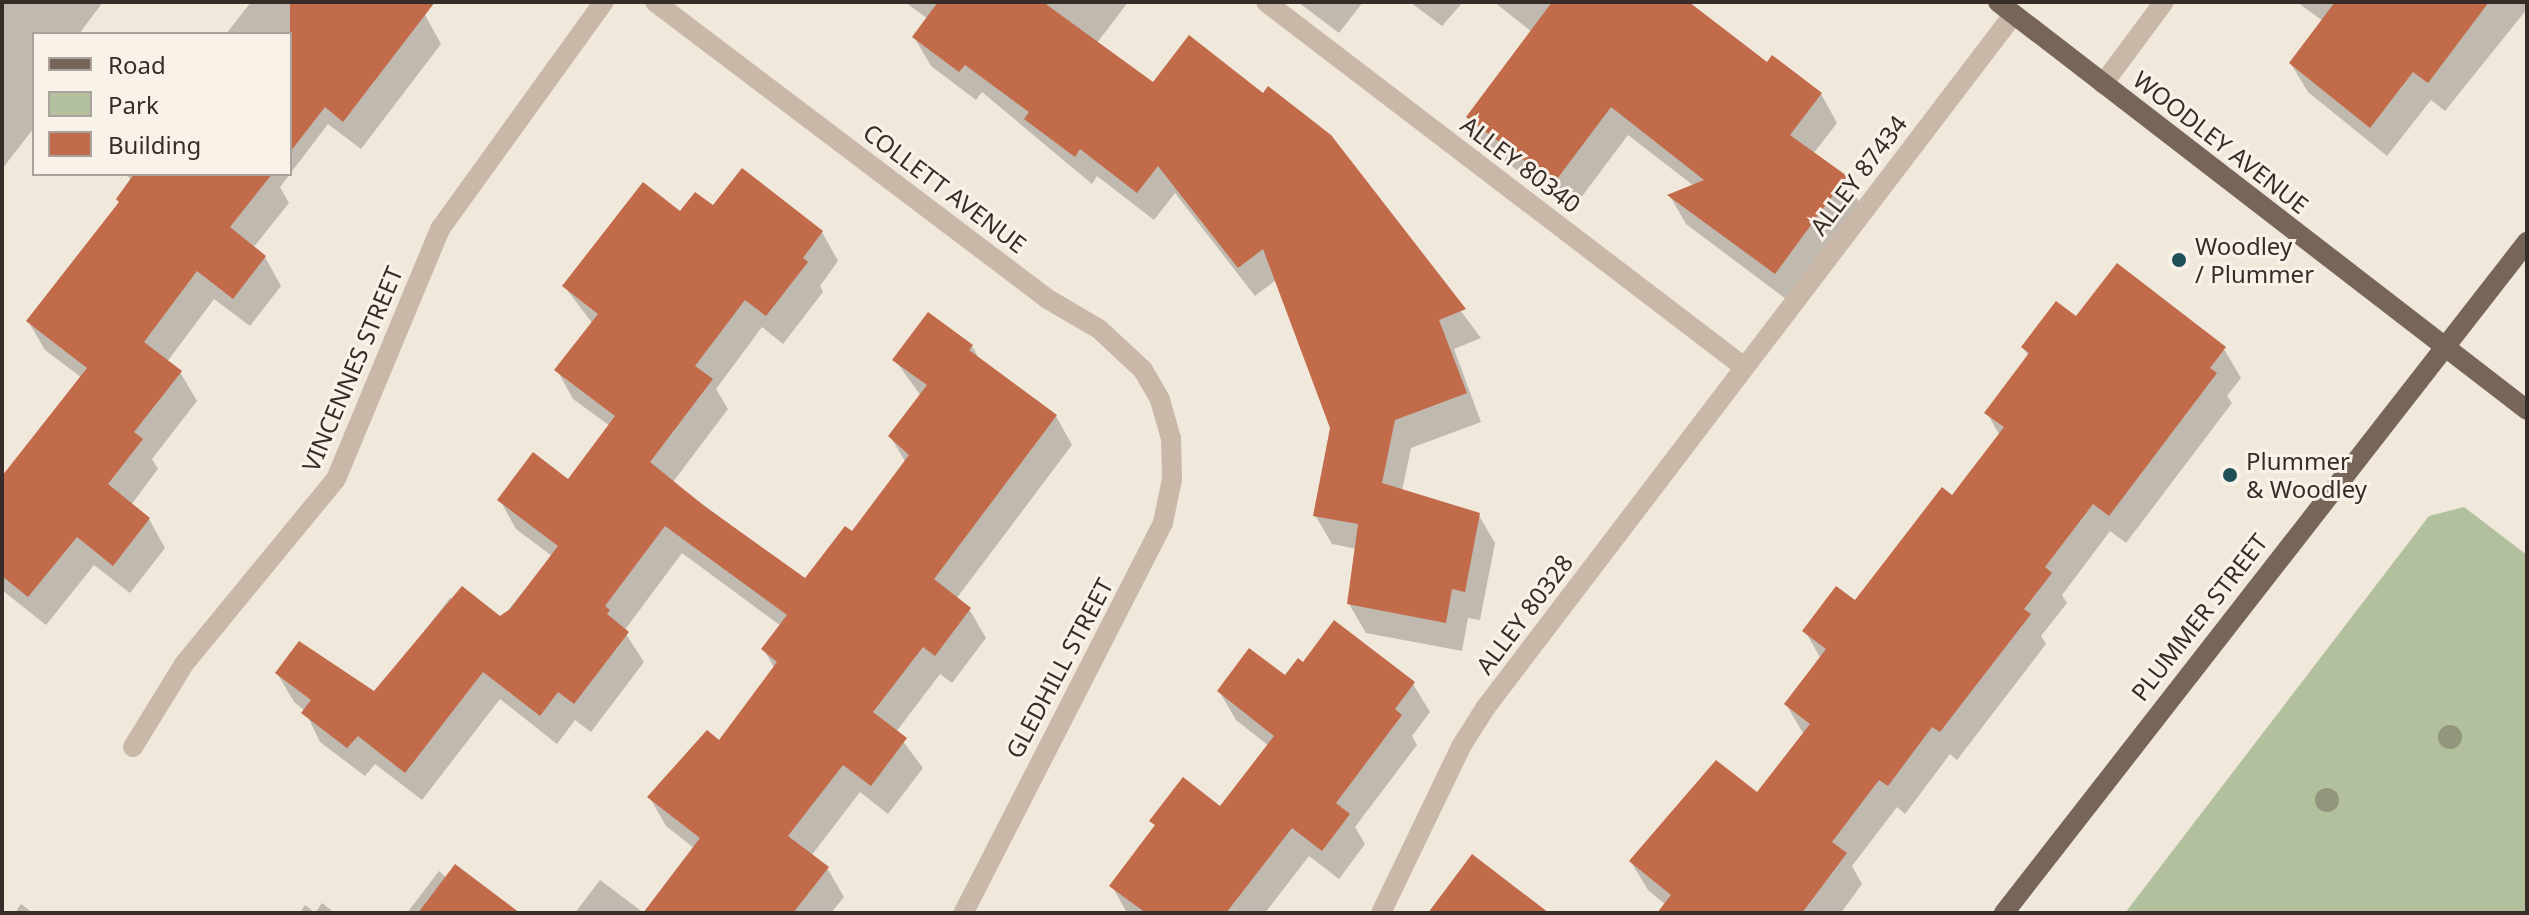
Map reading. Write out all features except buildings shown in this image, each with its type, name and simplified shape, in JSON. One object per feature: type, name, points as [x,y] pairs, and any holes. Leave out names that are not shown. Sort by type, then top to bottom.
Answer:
[{"type":"main road","name":"WOODLEY AVENUE","points":[[2006,8],[2527,410]]},
{"type":"main road","name":"PLUMMER STREET","points":[[2004,913],[2527,242]]},
{"type":"street","name":"VINCENNES STREET","points":[[133,747],[184,664],[336,479],[440,229],[604,2]]},
{"type":"street","name":"COLLETT AVENUE","points":[[655,2],[1046,298],[1099,329],[1143,370],[1160,400],[1171,438]]},
{"type":"street","name":"ALLEY 80340","points":[[1266,2],[1744,367]]},
{"type":"street","points":[[2103,84],[2164,2]]},
{"type":"street","name":"ALLEY 87434","points":[[1744,367],[2006,8]]},
{"type":"street","name":"ALLEY 80328","points":[[1381,913],[1462,745],[1486,707],[1744,367]]},
{"type":"street","name":"GLEDHILL STREET","points":[[963,913],[1163,523],[1172,479],[1171,438]]},
{"type":"green space","points":[[2464,507],[2527,555],[2527,913],[2125,913],[2429,516]]},
{"type":"place","name":"Woodley / Plummer","points":[[2179,260]]},
{"type":"place","name":"Plummer & Woodley","points":[[2230,475]]}]
